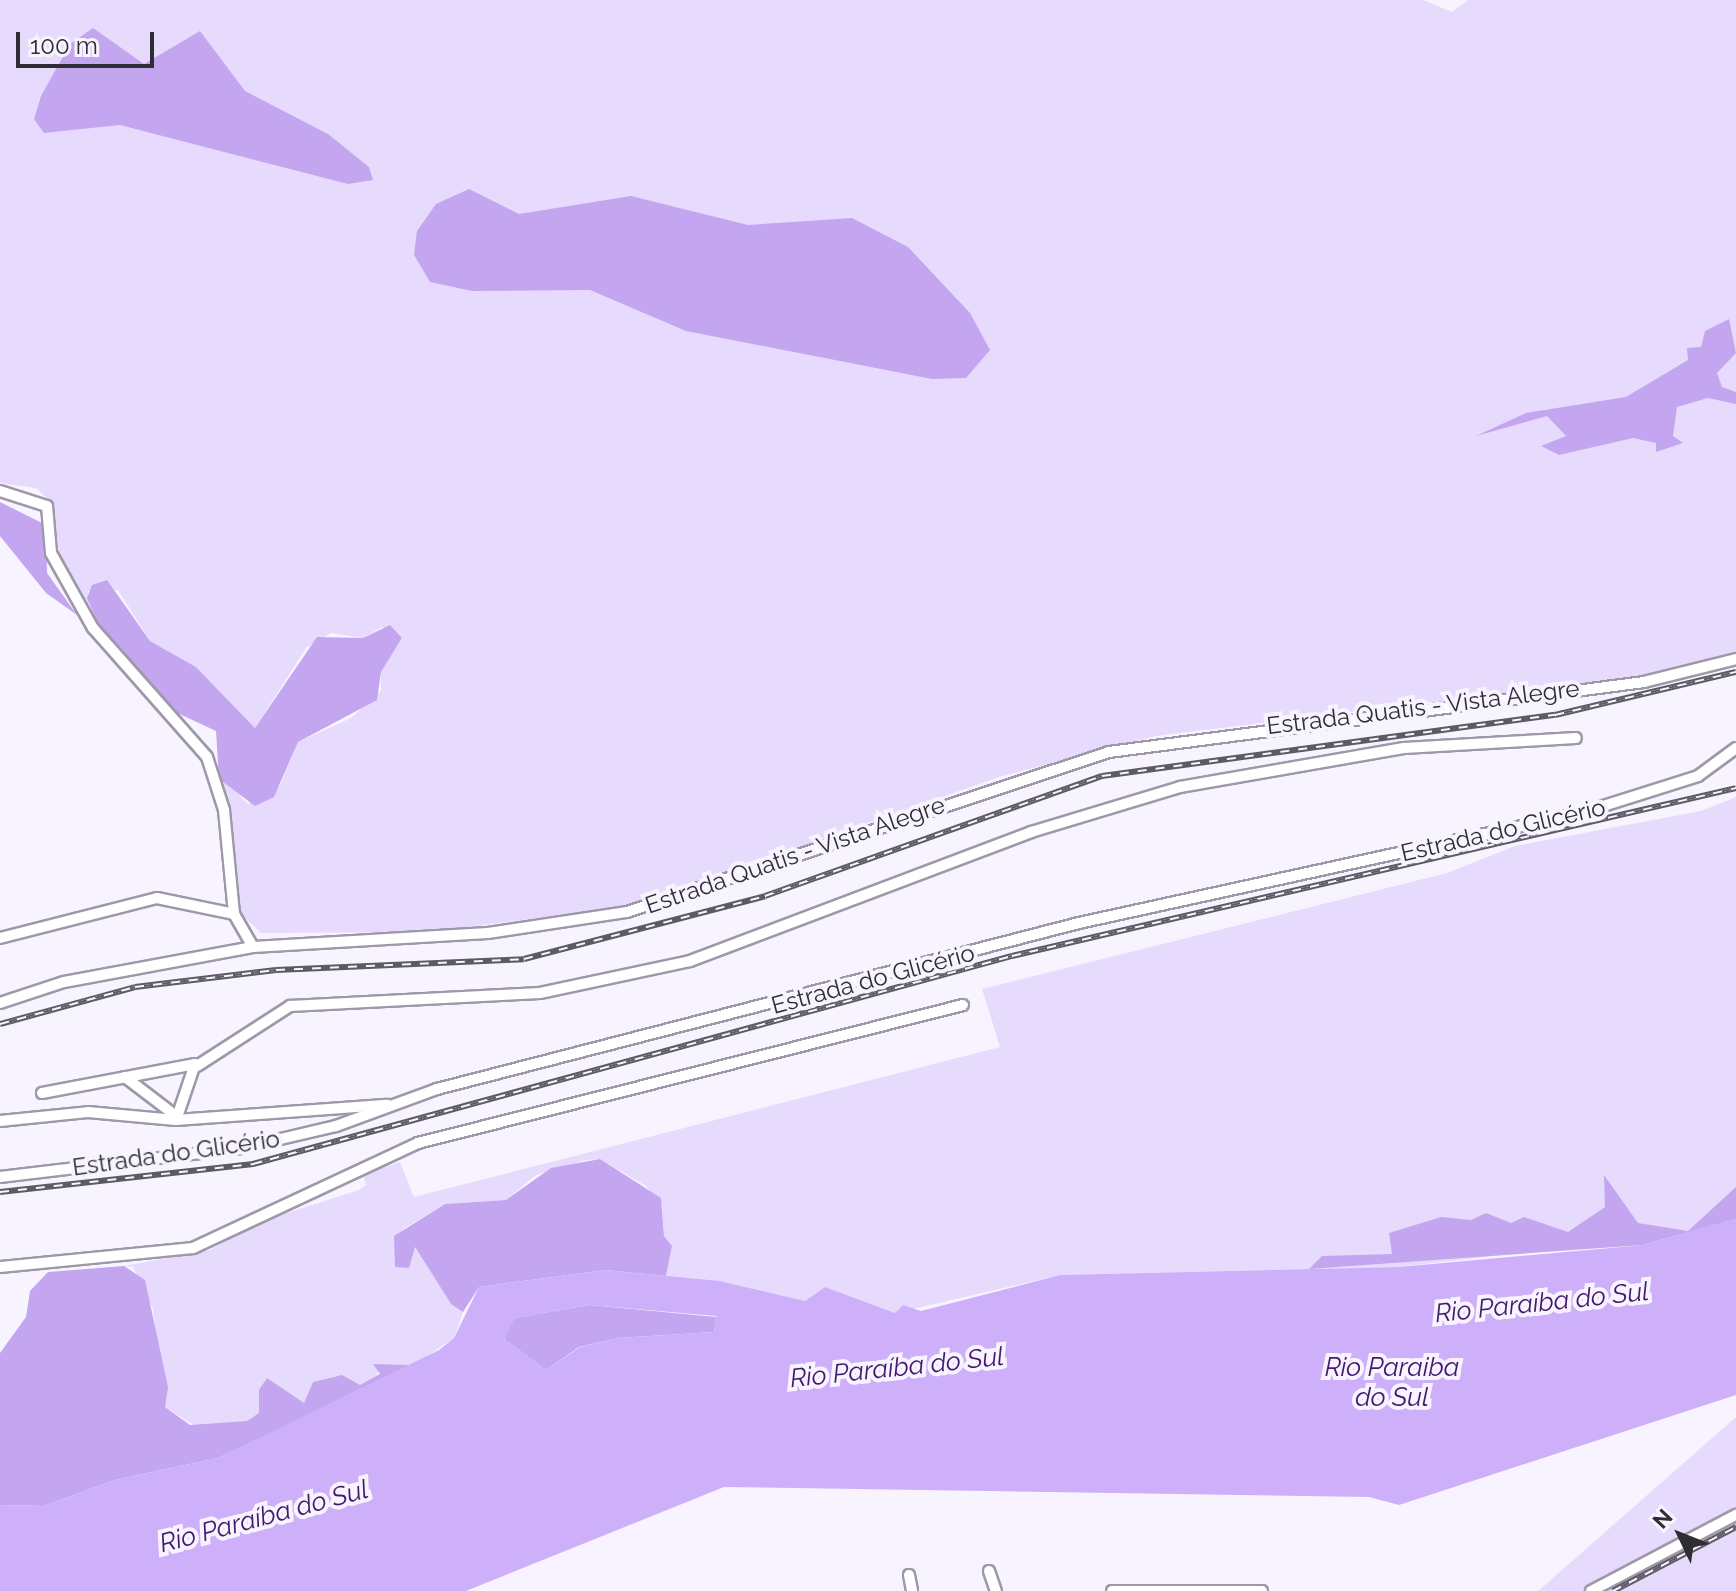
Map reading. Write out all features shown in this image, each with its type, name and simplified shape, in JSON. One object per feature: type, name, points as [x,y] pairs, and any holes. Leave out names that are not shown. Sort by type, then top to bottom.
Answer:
[{"type":"street","points":[[0,491],[47,506],[51,553],[93,628],[207,757],[224,810],[234,914],[253,947]]},
{"type":"street","name":"Estrada Quatis - Vista Alegre","points":[[0,1003],[64,982],[253,947],[488,933],[627,912],[1109,752],[1206,734],[1644,682],[1736,659]]},
{"type":"street","points":[[42,1093],[197,1066],[290,1006],[540,993],[690,961],[1031,832],[1180,787],[1404,748],[1576,738]]},
{"type":"street","name":"Estrada do Glicério","points":[[0,1177],[242,1148],[1079,923],[1581,813],[1698,776],[1736,748]]},
{"type":"street","points":[[0,938],[157,898],[234,914]]},
{"type":"street","points":[[0,1267],[193,1248],[352,1168],[418,1143],[963,1005]]},
{"type":"street","points":[[176,1118],[197,1066]]},
{"type":"street","points":[[125,1077],[176,1118]]},
{"type":"street","points":[[0,1121],[88,1112],[176,1118],[400,1104]]},
{"type":"street","points":[[1591,1591],[1736,1515]]},
{"type":"street","points":[[989,1571],[996,1591]]},
{"type":"street","points":[[909,1575],[912,1591]]},
{"type":"street","points":[[1112,1591],[1262,1591]]},
{"type":"shaded area","points":[[0,0],[1423,0],[1452,12],[1468,0],[1736,0],[1736,653],[1631,678],[1156,736],[999,777],[635,905],[431,932],[261,933],[238,911],[229,815],[216,771],[248,804],[280,786],[298,742],[351,718],[381,691],[381,672],[402,638],[382,627],[363,638],[331,633],[306,648],[255,728],[196,667],[150,641],[118,590],[88,591],[90,613],[85,609],[60,558],[51,502],[36,488],[0,483]]},
{"type":"shaded area","points":[[93,28],[144,64],[200,31],[245,91],[328,134],[369,167],[373,180],[348,184],[120,125],[44,133],[34,119],[41,96],[70,44]]},
{"type":"shaded area","points":[[469,189],[519,214],[631,196],[748,225],[852,218],[908,247],[970,313],[990,350],[966,378],[932,379],[686,331],[590,290],[472,291],[430,282],[414,255],[417,231],[436,204]]},
{"type":"shaded area","points":[[1729,319],[1736,353],[1717,373],[1722,387],[1736,392],[1736,404],[1708,398],[1677,407],[1673,436],[1683,443],[1656,452],[1656,443],[1633,438],[1559,455],[1541,446],[1566,436],[1547,416],[1476,436],[1526,413],[1626,397],[1688,360],[1687,348],[1701,347],[1705,331]]},
{"type":"shaded area","points":[[0,502],[46,525],[47,573],[77,615],[46,593],[0,536]]},
{"type":"shaded area","points":[[107,580],[150,641],[196,667],[255,728],[317,637],[363,638],[390,625],[402,638],[381,672],[377,700],[298,742],[274,797],[255,806],[219,779],[216,731],[173,711],[107,646],[87,598],[92,585]]},
{"type":"shaded area","points":[[1736,797],[1736,1219],[1711,1231],[1399,1267],[1060,1275],[895,1313],[825,1287],[805,1301],[666,1276],[672,1246],[664,1236],[662,1205],[646,1186],[600,1159],[586,1160],[536,1175],[506,1200],[445,1204],[403,1229],[400,1255],[409,1268],[414,1246],[451,1304],[463,1312],[454,1338],[414,1365],[380,1364],[376,1379],[359,1385],[337,1376],[313,1382],[304,1404],[267,1378],[259,1413],[247,1421],[197,1427],[165,1407],[153,1309],[133,1267],[124,1266],[210,1250],[259,1222],[359,1190],[366,1185],[363,1174],[400,1162],[414,1197],[1000,1047],[982,989],[1447,873],[1515,846],[1701,811]]},
{"type":"shaded area","points":[[600,1159],[661,1198],[664,1236],[672,1246],[666,1276],[605,1270],[479,1287],[463,1312],[451,1304],[415,1247],[409,1268],[395,1267],[394,1236],[445,1204],[506,1200],[551,1168]]},
{"type":"shaded area","points":[[1604,1175],[1638,1223],[1688,1231],[1736,1187],[1736,1219],[1643,1245],[1309,1269],[1322,1256],[1392,1254],[1389,1233],[1441,1217],[1471,1220],[1486,1213],[1511,1223],[1524,1217],[1568,1232],[1605,1207]]},
{"type":"shaded area","points":[[124,1266],[145,1280],[168,1387],[165,1407],[190,1425],[247,1421],[259,1413],[259,1390],[267,1378],[304,1403],[313,1382],[342,1375],[360,1385],[380,1374],[373,1364],[414,1365],[218,1458],[115,1480],[44,1506],[0,1505],[0,1353],[26,1317],[30,1291],[48,1272]]},
{"type":"shaded area","points":[[590,1305],[716,1317],[714,1332],[619,1338],[579,1347],[546,1370],[504,1339],[514,1318]]},
{"type":"shaded area","points":[[1736,1417],[1736,1591],[1538,1591]]},
{"type":"water","name":"Rio Paraiba do Sul","points":[[1736,1219],[1736,1395],[1399,1505],[1369,1497],[724,1487],[466,1591],[0,1591],[0,1505],[44,1506],[115,1480],[218,1458],[439,1350],[454,1338],[479,1287],[605,1270],[719,1281],[805,1301],[825,1287],[895,1313],[903,1305],[921,1311],[1060,1275],[1399,1267],[1643,1245]],"holes":[[[590,1305],[716,1316],[714,1332],[619,1338],[580,1347],[546,1370],[504,1339],[515,1318]]]},
{"type":"railway","points":[[0,1024],[135,987],[276,970],[524,959],[765,896],[1102,776],[1555,715],[1736,672]]},
{"type":"railway","points":[[0,1192],[253,1164],[1012,956],[1736,788]]},
{"type":"railway","points":[[1613,1591],[1736,1527]]},
{"type":"water label","name":"Rio Paraíba do Sul","points":[[1542,1303]]},
{"type":"water label","name":"Rio Paraíba do Sul","points":[[897,1368]]},
{"type":"water label","name":"Rio Paraíba do Sul","points":[[264,1517]]}]
